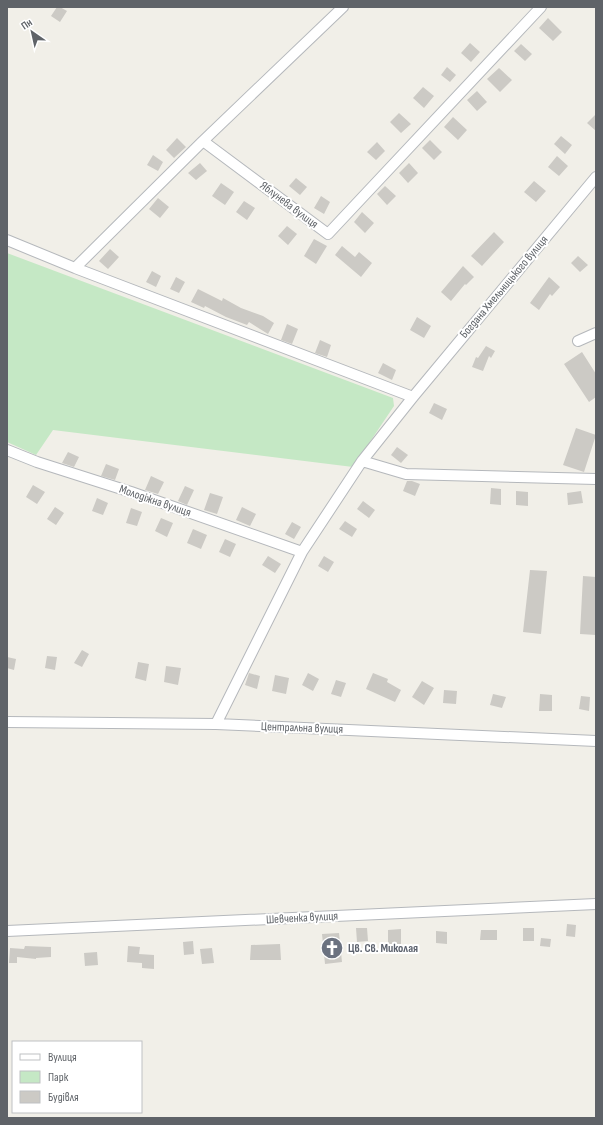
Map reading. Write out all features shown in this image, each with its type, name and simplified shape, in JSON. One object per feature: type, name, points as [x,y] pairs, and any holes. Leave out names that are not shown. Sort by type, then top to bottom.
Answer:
[{"type":"street","points":[[75,268],[203,141],[343,7]]},
{"type":"street","name":"Яблунева вулиця","points":[[203,141],[328,234],[541,7]]},
{"type":"street","name":"Богдана Хмельницького вулиця","points":[[216,724],[302,552],[362,461],[412,397],[596,177]]},
{"type":"street","points":[[7,240],[75,268],[412,397]]},
{"type":"street","points":[[578,341],[596,333]]},
{"type":"street","name":"Молодіжна вулиця","points":[[7,450],[37,462],[131,492],[302,552]]},
{"type":"street","points":[[362,461],[406,474],[596,479]]},
{"type":"street","name":"Центральна вулиця","points":[[7,722],[216,724],[596,741]]},
{"type":"street","name":"Шевченка вулиця","points":[[7,931],[596,904]]},
{"type":"green space","points":[[7,253],[393,398],[394,406],[353,467],[53,430],[36,455],[7,442]]},
{"type":"building","points":[[57,7],[67,11],[60,22],[51,16]]},
{"type":"building","points":[[548,18],[562,32],[553,41],[539,28]]},
{"type":"building","points":[[470,43],[480,52],[471,62],[461,53]]},
{"type":"building","points":[[521,44],[532,54],[525,61],[514,51]]},
{"type":"building","points":[[447,67],[456,75],[450,82],[441,75]]},
{"type":"building","points":[[499,68],[512,80],[500,92],[487,79]]},
{"type":"building","points":[[423,87],[434,96],[424,108],[413,98]]},
{"type":"building","points":[[477,91],[487,102],[477,111],[467,100]]},
{"type":"building","points":[[399,113],[411,124],[401,133],[390,122]]},
{"type":"building","points":[[596,114],[596,131],[587,123]]},
{"type":"building","points":[[453,117],[467,130],[458,140],[444,127]]},
{"type":"building","points":[[561,136],[572,145],[565,154],[554,144]]},
{"type":"building","points":[[177,138],[186,147],[174,158],[166,150]]},
{"type":"building","points":[[430,140],[442,152],[434,160],[422,148]]},
{"type":"building","points":[[377,142],[385,151],[376,160],[367,152]]},
{"type":"building","points":[[153,155],[163,162],[158,171],[147,165]]},
{"type":"building","points":[[557,156],[568,166],[559,176],[548,167]]},
{"type":"building","points":[[200,163],[207,171],[196,180],[188,173]]},
{"type":"building","points":[[409,163],[418,173],[408,183],[399,173]]},
{"type":"building","points":[[296,178],[307,187],[300,195],[289,186]]},
{"type":"building","points":[[534,181],[546,191],[536,202],[524,192]]},
{"type":"building","points":[[221,183],[234,192],[225,205],[212,196]]},
{"type":"building","points":[[385,186],[396,196],[387,205],[377,194]]},
{"type":"building","points":[[321,196],[330,202],[324,214],[314,208]]},
{"type":"building","points":[[158,198],[169,207],[160,218],[149,209]]},
{"type":"building","points":[[244,201],[255,208],[247,220],[236,212]]},
{"type":"building","points":[[362,212],[374,223],[365,233],[354,222]]},
{"type":"building","points":[[287,226],[297,234],[288,245],[278,236]]},
{"type":"building","points":[[494,232],[504,242],[482,266],[471,256]]},
{"type":"building","points":[[314,239],[327,246],[316,264],[304,256]]},
{"type":"building","points":[[342,246],[355,257],[359,252],[372,263],[361,277],[335,255]]},
{"type":"building","points":[[110,249],[119,257],[108,269],[99,261]]},
{"type":"building","points":[[578,256],[588,265],[580,272],[571,263]]},
{"type":"building","points":[[463,266],[474,277],[466,285],[465,284],[451,301],[441,292]]},
{"type":"building","points":[[152,271],[161,276],[156,287],[146,282]]},
{"type":"building","points":[[176,277],[185,282],[179,293],[170,289]]},
{"type":"building","points":[[549,277],[560,287],[552,296],[550,294],[539,310],[530,303]]},
{"type":"building","points":[[198,289],[222,301],[223,298],[241,308],[263,316],[274,323],[268,334],[249,322],[247,325],[226,317],[205,306],[204,308],[191,302]]},
{"type":"building","points":[[417,317],[431,326],[424,338],[410,330]]},
{"type":"building","points":[[287,324],[298,329],[292,344],[281,340]]},
{"type":"building","points":[[320,340],[331,345],[327,357],[315,353]]},
{"type":"building","points":[[486,346],[495,351],[491,358],[489,356],[483,371],[472,367],[476,357],[478,358]]},
{"type":"building","points":[[582,352],[596,374],[596,397],[589,402],[564,364]]},
{"type":"building","points":[[383,363],[396,370],[392,380],[378,373]]},
{"type":"building","points":[[434,403],[447,409],[442,420],[429,413]]},
{"type":"building","points":[[576,428],[596,435],[584,472],[563,465]]},
{"type":"building","points":[[397,447],[408,455],[401,463],[391,455]]},
{"type":"building","points":[[68,452],[79,457],[74,467],[62,463]]},
{"type":"building","points":[[106,464],[119,469],[115,480],[101,476]]},
{"type":"building","points":[[151,476],[164,482],[158,494],[145,490]]},
{"type":"building","points":[[407,481],[420,484],[415,496],[403,491]]},
{"type":"building","points":[[33,485],[45,492],[37,504],[26,497]]},
{"type":"building","points":[[185,486],[194,490],[187,505],[178,501]]},
{"type":"building","points":[[491,488],[501,489],[501,505],[490,504]]},
{"type":"building","points":[[516,491],[528,492],[528,506],[516,505]]},
{"type":"building","points":[[581,491],[583,503],[568,505],[567,493]]},
{"type":"building","points":[[210,493],[223,497],[217,514],[204,510]]},
{"type":"building","points":[[97,498],[108,503],[103,515],[92,511]]},
{"type":"building","points":[[363,501],[375,510],[369,518],[357,509]]},
{"type":"building","points":[[55,507],[64,513],[56,525],[47,519]]},
{"type":"building","points":[[242,507],[256,514],[250,526],[236,520]]},
{"type":"building","points":[[131,508],[142,512],[137,526],[126,523]]},
{"type":"building","points":[[161,518],[173,523],[167,537],[155,531]]},
{"type":"building","points":[[345,521],[357,529],[352,537],[339,529]]},
{"type":"building","points":[[292,522],[301,527],[294,539],[285,534]]},
{"type":"building","points":[[193,529],[207,535],[201,549],[187,543]]},
{"type":"building","points":[[225,539],[236,544],[230,557],[219,552]]},
{"type":"building","points":[[268,556],[281,564],[275,573],[262,565]]},
{"type":"building","points":[[324,556],[334,562],[328,572],[318,566]]},
{"type":"building","points":[[530,570],[547,571],[541,634],[523,632]]},
{"type":"building","points":[[583,576],[596,577],[596,635],[580,634]]},
{"type":"building","points":[[82,650],[89,654],[82,667],[74,663]]},
{"type":"building","points":[[47,656],[57,657],[55,670],[45,668]]},
{"type":"building","points":[[7,657],[16,659],[14,670],[7,668]]},
{"type":"building","points":[[138,662],[149,664],[146,681],[135,678]]},
{"type":"building","points":[[166,666],[181,668],[178,685],[164,682]]},
{"type":"building","points":[[249,673],[260,676],[257,689],[245,685]]},
{"type":"building","points":[[308,673],[319,679],[313,691],[302,685]]},
{"type":"building","points":[[373,673],[388,679],[387,682],[401,690],[395,702],[366,689]]},
{"type":"building","points":[[275,675],[289,678],[286,694],[272,691]]},
{"type":"building","points":[[336,680],[346,683],[341,697],[331,694]]},
{"type":"building","points":[[422,681],[434,688],[424,705],[412,697]]},
{"type":"building","points":[[444,690],[457,691],[456,704],[443,703]]},
{"type":"building","points":[[493,694],[506,697],[502,708],[490,705]]},
{"type":"building","points":[[540,694],[552,695],[552,711],[539,711]]},
{"type":"building","points":[[581,696],[590,697],[589,711],[579,709]]},
{"type":"building","points":[[567,924],[576,925],[575,937],[566,936]]},
{"type":"building","points":[[356,928],[367,928],[368,941],[357,942]]},
{"type":"building","points":[[523,928],[534,928],[534,941],[523,941]]},
{"type":"building","points":[[401,929],[401,944],[388,944],[388,930]]},
{"type":"building","points":[[481,930],[497,930],[497,940],[480,940]]},
{"type":"building","points":[[436,931],[447,932],[447,944],[436,943]]},
{"type":"building","name":"Цв. Св. Миколая","points":[[339,933],[342,962],[325,964],[322,934]]},
{"type":"building","points":[[541,938],[551,939],[550,947],[540,946]]},
{"type":"building","points":[[193,941],[194,954],[184,955],[183,942]]},
{"type":"building","points":[[280,944],[281,960],[250,960],[251,945]]},
{"type":"building","points":[[25,946],[51,947],[51,957],[36,959],[17,957],[17,963],[9,963],[10,948],[24,949]]},
{"type":"building","points":[[128,946],[140,947],[139,954],[154,955],[154,969],[142,968],[142,963],[127,962]]},
{"type":"building","points":[[212,948],[214,963],[202,964],[200,949]]},
{"type":"building","points":[[97,952],[98,965],[85,966],[84,953]]},
{"type":"place","name":"Цв. Св. Миколая","points":[[332,948]]}]
